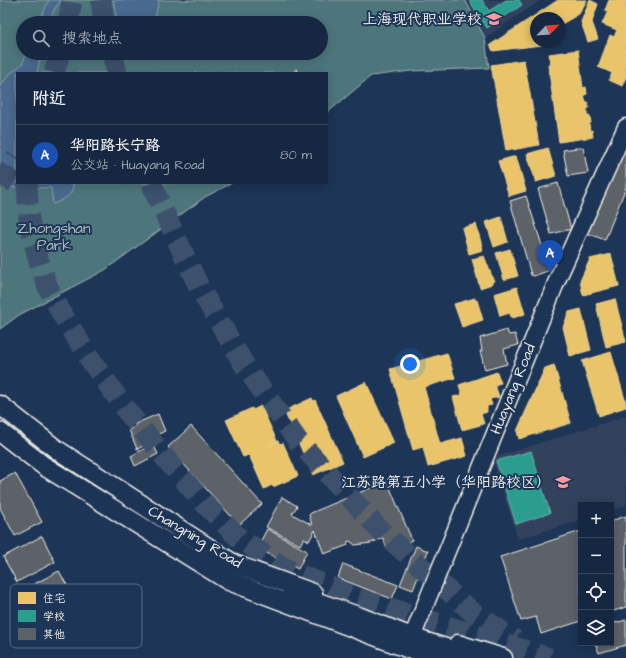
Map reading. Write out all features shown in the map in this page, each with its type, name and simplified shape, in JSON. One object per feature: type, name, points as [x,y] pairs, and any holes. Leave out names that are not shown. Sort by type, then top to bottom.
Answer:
[{"type":"highway","points":[[293,595],[359,618],[422,646],[473,658]]},
{"type":"main road","name":"Changning Road","points":[[0,405],[56,449],[234,564],[422,646]]},
{"type":"main road","name":"Changning Road","points":[[0,432],[44,466],[229,581],[422,646],[503,658]]},
{"type":"street","name":"Huayang Road","points":[[422,646],[558,278],[626,126]]},
{"type":"shaded area","points":[[49,0],[61,0],[52,16],[41,16]]},
{"type":"shaded area","points":[[113,0],[159,0],[156,16],[116,16]]},
{"type":"shaded area","name":"上海现代职业学校","points":[[465,0],[541,0],[485,38]]},
{"type":"shaded area","points":[[24,60],[39,60],[37,72],[16,72],[16,184],[73,184],[72,191],[67,197],[53,204],[51,188],[4,187],[0,185],[0,86],[11,73],[22,64]]},
{"type":"shaded area","name":"江苏路第五小学（华阳路校区）","points":[[626,416],[626,506],[614,509],[614,502],[578,502],[578,521],[518,539],[492,458]]},
{"type":"green space","name":"Zhongshan Park","points":[[0,0],[465,0],[485,38],[489,68],[411,71],[371,76],[328,112],[328,72],[16,72],[16,184],[230,184],[205,197],[105,270],[19,315],[0,329]]},
{"type":"building: 住宅","points":[[558,0],[587,0],[579,14],[566,22],[566,12],[540,12]]},
{"type":"building: 住宅","points":[[590,0],[598,4],[592,22],[598,39],[588,42],[581,22]]},
{"type":"building: 住宅","points":[[609,0],[626,0],[626,77],[622,86],[609,80],[612,73],[598,67],[610,35],[614,37],[617,30],[602,24],[608,11],[605,10]]},
{"type":"building: 住宅","points":[[530,19],[530,46],[493,51],[490,45]]},
{"type":"building: 住宅","points":[[578,50],[583,88],[586,87],[587,94],[584,95],[586,102],[588,102],[589,108],[587,109],[587,116],[590,116],[590,131],[592,130],[593,137],[559,142],[548,65],[551,65],[549,54]]},
{"type":"building: 住宅","points":[[524,60],[539,145],[506,151],[491,65]]},
{"type":"building: 住宅","points":[[548,148],[556,176],[536,182],[527,154]]},
{"type":"building: 住宅","points":[[516,156],[526,191],[509,196],[498,161]]},
{"type":"building: 住宅","points":[[501,217],[508,242],[494,247],[486,222]]},
{"type":"building: 住宅","points":[[476,224],[483,250],[469,254],[462,228]]},
{"type":"building: 住宅","points":[[510,249],[518,276],[504,280],[496,253]]},
{"type":"building: 住宅","points":[[611,254],[619,286],[583,295],[580,281],[590,259]]},
{"type":"building: 住宅","points":[[484,256],[494,281],[492,284],[480,288],[472,259]]},
{"type":"building: 住宅","points":[[517,287],[525,314],[513,318],[511,317],[510,313],[500,316],[494,294]]},
{"type":"building: 住宅","points":[[475,298],[483,320],[462,327],[454,304]]},
{"type":"building: 住宅","points":[[615,299],[626,342],[606,347],[596,304]]},
{"type":"building: 住宅","points":[[581,309],[591,350],[570,356],[563,327],[569,312]]},
{"type":"building: 住宅","points":[[611,352],[626,407],[599,416],[582,361]]},
{"type":"building: 住宅","points":[[447,353],[455,378],[424,387],[440,444],[462,438],[467,456],[428,467],[423,447],[413,450],[390,369]]},
{"type":"building: 住宅","points":[[554,365],[571,423],[519,439],[517,431],[545,368]]},
{"type":"building: 住宅","points":[[497,372],[501,383],[494,385],[499,397],[490,399],[492,405],[487,406],[487,412],[481,414],[484,424],[462,430],[453,397],[462,395],[459,385]]},
{"type":"building: 住宅","points":[[366,382],[394,443],[363,457],[336,396]]},
{"type":"building: 住宅","points":[[312,398],[313,401],[315,400],[343,462],[313,475],[284,411]]},
{"type":"building: 住宅","points":[[261,406],[277,441],[269,446],[278,441],[280,444],[283,443],[298,476],[273,487],[272,485],[264,489],[249,455],[243,457],[226,420],[252,408],[253,410]]},
{"type":"building: 学校","points":[[469,0],[482,0],[489,11],[506,0],[519,0],[522,5],[487,28]]},
{"type":"building: 学校","points":[[531,451],[550,513],[516,524],[496,461]]},
{"type":"building: 其他","points":[[624,141],[626,142],[626,187],[605,240],[587,233]]},
{"type":"building: 其他","points":[[583,147],[588,173],[568,176],[563,150]]},
{"type":"building: 其他","points":[[558,183],[571,229],[551,234],[538,189]]},
{"type":"building: 其他","points":[[526,196],[550,270],[534,276],[531,275],[510,201]]},
{"type":"building: 其他","points":[[507,330],[509,335],[515,334],[518,345],[504,349],[507,364],[485,370],[480,351],[482,351],[480,338]]},
{"type":"building: 其他","points":[[158,414],[165,431],[154,436],[156,440],[137,449],[129,430],[136,426],[135,424]]},
{"type":"building: 其他","points":[[191,426],[262,504],[239,525],[168,447]]},
{"type":"building: 其他","points":[[153,444],[158,454],[135,466],[131,456]]},
{"type":"building: 其他","points":[[15,473],[42,522],[15,536],[0,508],[0,481]]},
{"type":"building: 其他","points":[[387,481],[412,540],[390,550],[389,548],[387,549],[383,538],[371,543],[355,545],[350,541],[347,542],[348,545],[324,554],[315,530],[309,541],[304,538],[300,545],[266,527],[282,497],[297,506],[292,514],[312,525],[309,515],[311,513]]},
{"type":"building: 其他","points":[[626,516],[626,607],[614,611],[614,538],[614,520]]},
{"type":"building: 其他","points":[[267,529],[307,551],[298,569],[257,548]]},
{"type":"building: 其他","points":[[578,532],[578,622],[541,634],[536,617],[521,621],[500,557]]},
{"type":"building: 其他","points":[[42,536],[55,562],[17,582],[3,557]]},
{"type":"building: 其他","points":[[416,546],[428,551],[413,590],[400,585]]},
{"type":"building: 其他","points":[[343,564],[398,585],[392,599],[338,578]]},
{"type":"building: 其他","points":[[59,571],[66,584],[34,584]]},
{"type":"building: 其他","points":[[626,620],[626,645],[599,653],[596,646],[614,646],[614,623]]},
{"type":"tunnel","points":[[69,16],[72,0]]},
{"type":"tunnel","points":[[101,0],[103,16]]},
{"type":"tunnel","points":[[54,72],[58,60]]},
{"type":"tunnel","points":[[114,60],[117,72]]},
{"type":"tunnel","points":[[0,186],[16,159]]},
{"type":"tunnel","points":[[27,184],[29,220],[38,258],[47,285],[62,314],[91,361],[127,411],[207,506],[239,538],[286,569],[357,598],[550,658]]},
{"type":"tunnel","points":[[152,184],[156,195],[200,289],[245,366],[298,441],[380,530],[471,611],[515,640]]},
{"type":"tunnel","points":[[0,411],[9,424],[32,446],[44,455],[70,473],[163,528]]},
{"type":"place","name":"上海现代职业学校","points":[[494,19]]},
{"type":"place","name":"华阳路长宁路","points":[[550,273]]},
{"type":"place","name":"江苏路第五小学（华阳路校区）","points":[[563,482]]}]
